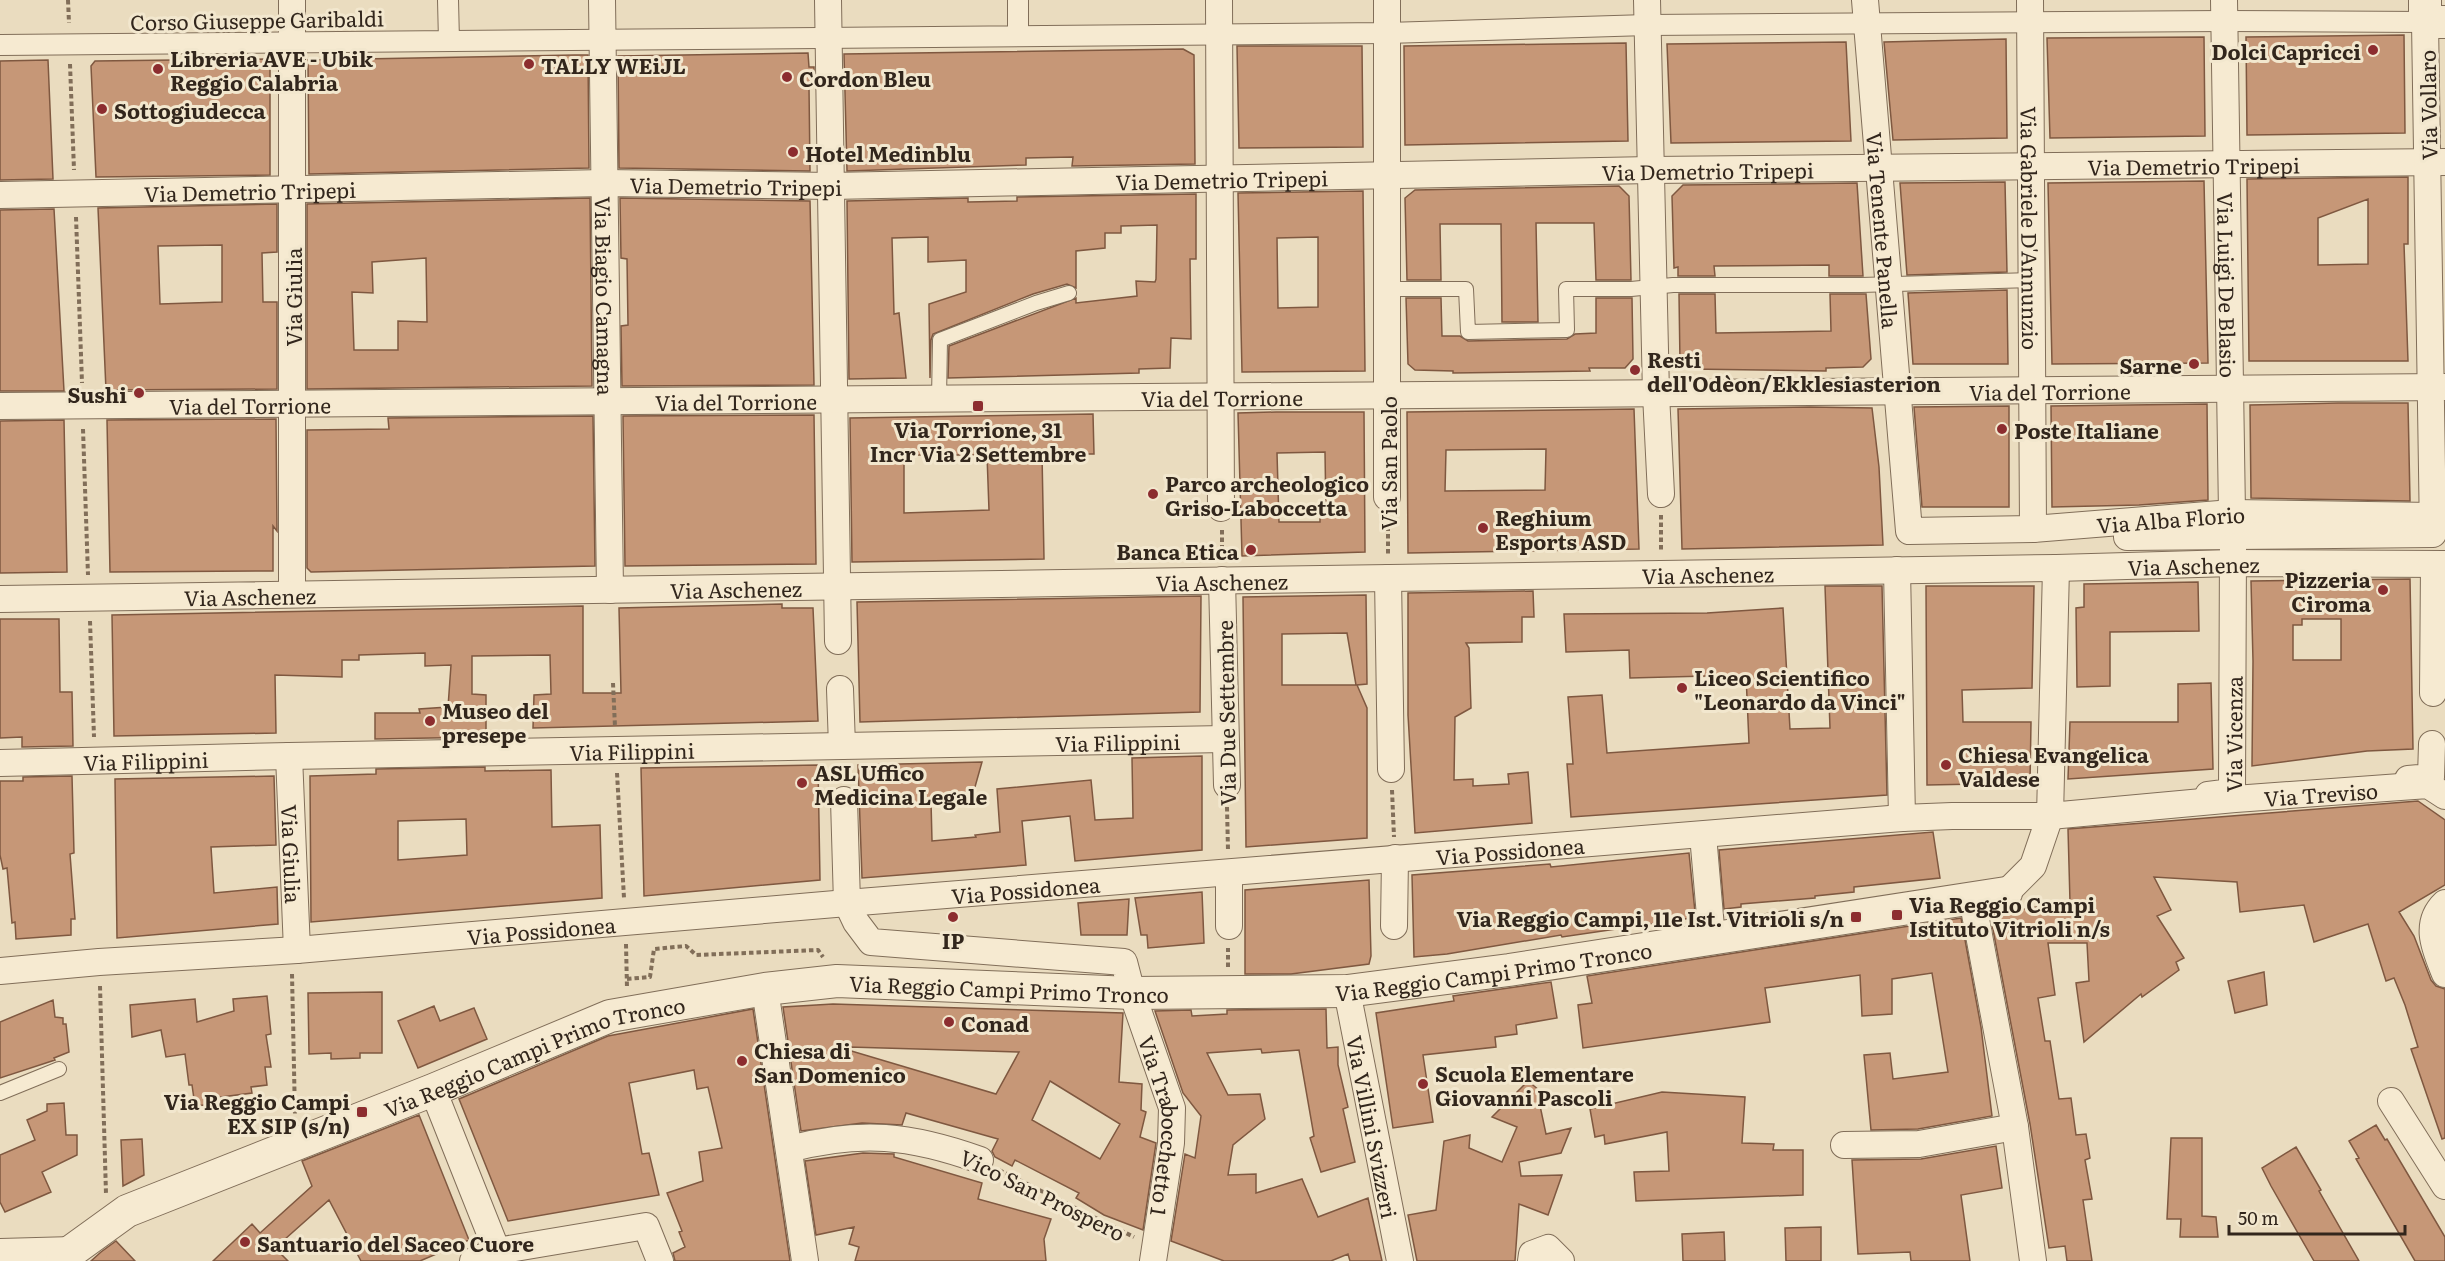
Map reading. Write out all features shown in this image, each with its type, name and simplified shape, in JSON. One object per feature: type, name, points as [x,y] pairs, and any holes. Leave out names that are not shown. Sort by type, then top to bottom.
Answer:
[{"type":"street","name":"Via Giulia","points":[[292,0],[292,594]]},
{"type":"street","points":[[448,0],[449,41]]},
{"type":"street","name":"Via Biagio Camagna","points":[[602,0],[610,590]]},
{"type":"street","points":[[828,0],[838,641]]},
{"type":"street","points":[[1218,0],[1221,508]]},
{"type":"street","name":"Via San Paolo","points":[[1387,0],[1387,497]]},
{"type":"street","points":[[1647,0],[1656,394],[1661,494]]},
{"type":"street","points":[[1018,4],[1018,35]]},
{"type":"street","name":"Corso Giuseppe Garibaldi","points":[[0,45],[1386,33],[1647,25],[1866,12],[2224,10],[2432,15]]},
{"type":"street","name":"Via Luigi De Blasio","points":[[2224,10],[2233,563]]},
{"type":"street","name":"Via Gabriele D'Annunzio","points":[[2030,11],[2033,529]]},
{"type":"street","name":"Via Tenente Panella","points":[[1866,12],[1909,531],[2033,529]]},
{"type":"street","name":"Via Vollaro","points":[[2232,524],[2433,525],[2438,388],[2432,15]]},
{"type":"street","name":"Via Demetrio Tripepi","points":[[0,195],[604,183],[831,186],[1651,170],[2436,162]]},
{"type":"street","name":"Via del Torrione","points":[[0,406],[2438,388]]},
{"type":"street","points":[[2033,529],[2043,538],[2232,524]]},
{"type":"street","name":"Via Aschenez","points":[[0,599],[2056,568],[2233,563],[2440,564]]},
{"type":"street","name":"Via Vicenza","points":[[2050,816],[2232,792],[2233,563]]},
{"type":"street","points":[[2433,693],[2440,564]]},
{"type":"street","points":[[2006,892],[2032,866],[2050,816],[2056,568]]},
{"type":"street","points":[[1896,570],[1902,819]]},
{"type":"street","points":[[1388,578],[1391,769]]},
{"type":"street","name":"Via Due Settembre","points":[[1222,580],[1227,785]]},
{"type":"street","points":[[840,689],[842,746]]},
{"type":"street","name":"Via Filippini","points":[[0,763],[1225,739]]},
{"type":"street","points":[[2232,792],[2431,777],[2432,744]]},
{"type":"street","name":"Via Giulia","points":[[289,756],[297,950]]},
{"type":"street","name":"Via Treviso","points":[[2050,816],[2235,799],[2428,785],[2445,796]]},
{"type":"street","points":[[844,800],[847,903]]},
{"type":"street","name":"Via Possidonea","points":[[0,971],[99,962],[297,950],[1395,858],[1902,819],[1952,816],[2050,816]]},
{"type":"street","points":[[1703,835],[1712,939]]},
{"type":"street","points":[[1394,926],[1395,858]]},
{"type":"street","points":[[1228,926],[1229,873]]},
{"type":"street","name":"Via Reggio Campi Primo Tronco","points":[[68,1256],[127,1211],[432,1090],[610,1016],[765,989],[837,981],[1132,993],[1347,991],[1509,970],[2006,892]]},
{"type":"street","points":[[1972,898],[2015,1128],[2033,1261]]},
{"type":"street","name":"Via Trabocchetto 1","points":[[847,903],[856,922],[871,942],[1124,962],[1132,993],[1172,1108],[1171,1143],[1155,1252]]},
{"type":"street","points":[[2445,903],[2436,911],[2432,927],[2433,942],[2445,974]]},
{"type":"street","points":[[765,989],[805,1261]]},
{"type":"street","name":"Via Villini Svizzeri","points":[[1347,991],[1400,1261]]},
{"type":"street","points":[[432,1090],[497,1251]]},
{"type":"street","points":[[2391,1101],[2445,1186]]},
{"type":"street","points":[[1844,1145],[1919,1144],[2015,1128]]},
{"type":"street","name":"Vico San Prospero","points":[[789,1149],[817,1142],[861,1136],[900,1138],[939,1145],[980,1160]]},
{"type":"street","points":[[473,1261],[497,1251],[646,1226],[660,1261]]},
{"type":"street","points":[[1531,1261],[1532,1254],[1548,1248],[1561,1261]]},
{"type":"street","points":[[0,1252],[68,1256]]},
{"type":"lane","points":[[1387,289],[1466,289],[1468,332],[1567,330],[1566,289],[2032,280]]},
{"type":"lane","points":[[939,399],[940,340],[1036,303],[1069,293]]},
{"type":"lane","points":[[0,1093],[58,1070]]},
{"type":"path","points":[[1661,494],[1661,574]]},
{"type":"path","name":"Via San Paolo","points":[[1387,497],[1388,578]]},
{"type":"path","points":[[1221,508],[1222,580]]},
{"type":"path","points":[[613,683],[626,923],[627,985]]},
{"type":"path","points":[[1391,769],[1395,858]]},
{"type":"path","name":"Via Due Settembre","points":[[1227,785],[1229,873]]},
{"type":"path","points":[[1228,926],[1228,993]]},
{"type":"path","points":[[627,979],[650,977],[654,949],[686,946],[696,955],[818,950],[837,981]]},
{"type":"path","points":[[292,977],[294,1097]]},
{"type":"path","points":[[100,993],[107,1225]]},
{"type":"path","name":"Vico San Prospero","points":[[980,1160],[1132,1236],[1155,1252]]},
{"type":"building","points":[[2404,35],[2405,133],[2247,135],[2246,37]]},
{"type":"building","points":[[2204,37],[2205,136],[2050,138],[2047,38]]},
{"type":"building","points":[[2006,39],[2007,138],[1893,140],[1884,42]]},
{"type":"building","points":[[1846,42],[1851,141],[1671,143],[1667,44]]},
{"type":"building","points":[[1626,43],[1628,141],[1405,145],[1404,46]]},
{"type":"building","points":[[1237,46],[1362,46],[1363,147],[1239,148]]},
{"type":"building","points":[[1183,49],[1194,55],[1195,164],[1072,166],[1073,157],[1026,158],[1026,165],[847,171],[844,54]]},
{"type":"building","points":[[808,53],[809,67],[814,67],[814,87],[809,87],[810,171],[619,168],[618,56]]},
{"type":"building","points":[[588,55],[589,168],[309,174],[308,60]]},
{"type":"building","points":[[266,59],[270,65],[270,175],[96,177],[91,66],[95,61]]},
{"type":"building","points":[[48,60],[53,179],[0,180],[0,61]]},
{"type":"building","points":[[2408,177],[2408,244],[2404,244],[2408,361],[2249,361],[2247,179]],"holes":[[[2368,199],[2368,264],[2318,265],[2318,218]]]},
{"type":"building","points":[[2204,181],[2208,363],[2052,364],[2048,183]]},
{"type":"building","points":[[2005,182],[2007,272],[1907,275],[1900,183]]},
{"type":"building","points":[[1857,183],[1863,276],[1829,276],[1829,265],[1714,266],[1715,276],[1678,276],[1678,267],[1674,268],[1672,196],[1683,185]]},
{"type":"building","points":[[1619,186],[1629,196],[1631,280],[1596,280],[1594,223],[1536,223],[1538,322],[1502,322],[1501,224],[1440,224],[1441,280],[1407,280],[1405,198],[1415,190]]},
{"type":"building","points":[[1363,191],[1365,371],[1242,372],[1238,193]],"holes":[[[1318,237],[1318,307],[1278,308],[1277,238]]]},
{"type":"building","points":[[1196,194],[1196,259],[1190,259],[1191,339],[1171,338],[1170,368],[1139,369],[1139,373],[948,378],[949,346],[1076,298],[1076,303],[1137,296],[1136,281],[1155,282],[1157,225],[1121,226],[1121,233],[1105,233],[1105,248],[1076,251],[1076,288],[1067,284],[1033,294],[933,334],[930,378],[929,304],[966,292],[966,260],[928,262],[928,237],[892,238],[894,314],[899,313],[906,378],[849,379],[847,201],[968,198],[968,202],[1017,201],[1017,197]]},
{"type":"building","points":[[590,198],[592,386],[307,389],[307,204]],"holes":[[[426,258],[427,322],[398,321],[398,350],[354,350],[352,292],[373,293],[372,262]]]},
{"type":"building","points":[[620,198],[810,201],[814,385],[622,386],[621,326],[628,325],[627,259],[621,258]]},
{"type":"building","points":[[277,204],[277,252],[262,253],[263,302],[277,302],[277,389],[106,390],[98,208]],"holes":[[[222,245],[222,302],[160,304],[158,246]]]},
{"type":"building","points":[[54,209],[64,391],[0,391],[0,210]]},
{"type":"building","points":[[2007,290],[2008,364],[1913,364],[1908,293]]},
{"type":"building","points":[[1679,294],[1715,294],[1716,333],[1831,331],[1830,294],[1866,294],[1871,359],[1863,367],[1826,368],[1826,371],[1689,369],[1680,363]]},
{"type":"building","points":[[1406,298],[1441,298],[1442,336],[1460,336],[1468,341],[1567,339],[1575,334],[1596,333],[1596,298],[1632,298],[1633,359],[1625,368],[1589,368],[1590,371],[1453,373],[1453,371],[1415,370],[1408,364]]},
{"type":"building","points":[[2408,403],[2410,501],[2251,498],[2250,405]]},
{"type":"building","points":[[2207,404],[2208,500],[2139,505],[2052,507],[2051,406]]},
{"type":"building","points":[[2009,406],[2009,507],[1922,507],[1914,407]]},
{"type":"building","points":[[1872,408],[1879,467],[1883,545],[1682,549],[1678,409]]},
{"type":"building","points":[[1634,409],[1639,549],[1408,553],[1407,412]],"holes":[[[1546,449],[1545,490],[1445,491],[1446,450]]]},
{"type":"building","points":[[1364,412],[1365,552],[1242,556],[1238,413]],"holes":[[[1325,452],[1326,515],[1320,515],[1320,522],[1279,522],[1277,453]]]},
{"type":"building","points":[[1093,414],[1094,454],[1042,454],[1044,559],[852,562],[850,418]],"holes":[[[904,455],[987,455],[989,510],[904,513]]]},
{"type":"building","points":[[814,415],[816,564],[625,566],[623,416]]},
{"type":"building","points":[[593,416],[595,566],[311,572],[307,568],[307,430],[389,429],[388,418]]},
{"type":"building","points":[[276,419],[277,531],[273,526],[273,571],[110,572],[107,420]]},
{"type":"building","points":[[64,420],[67,572],[0,573],[0,421]]},
{"type":"building","points":[[2410,579],[2413,749],[2367,751],[2252,766],[2251,581]],"holes":[[[2302,619],[2341,619],[2341,660],[2293,660],[2293,625],[2302,625]]]},
{"type":"building","points":[[2198,582],[2199,631],[2110,632],[2110,686],[2077,687],[2076,608],[2084,607],[2084,584]]},
{"type":"building","points":[[1825,586],[1882,586],[1887,795],[1571,817],[1567,764],[1573,764],[1568,697],[1602,695],[1607,753],[1749,743],[1746,675],[1630,678],[1629,650],[1566,652],[1564,614],[1707,613],[1783,608],[1790,729],[1830,728]]},
{"type":"building","points":[[1926,586],[2034,586],[2032,688],[1962,690],[1963,722],[2031,722],[2030,783],[1927,785]]},
{"type":"building","points":[[1533,591],[1534,617],[1522,617],[1522,642],[1466,643],[1469,648],[1471,708],[1455,717],[1454,780],[1473,779],[1473,786],[1509,784],[1508,774],[1528,772],[1532,823],[1415,833],[1408,715],[1408,593]]},
{"type":"building","points":[[1366,595],[1367,684],[1357,685],[1367,708],[1367,838],[1246,847],[1243,597]],"holes":[[[1347,633],[1356,685],[1282,685],[1282,634]]]},
{"type":"building","points":[[1201,596],[1200,712],[860,722],[857,602]]},
{"type":"building","points":[[782,604],[782,608],[813,608],[818,721],[533,728],[534,695],[551,694],[550,655],[472,656],[472,694],[486,695],[486,737],[375,739],[375,713],[420,713],[419,709],[448,707],[451,665],[425,666],[425,653],[359,655],[359,660],[342,660],[342,677],[275,675],[276,733],[114,736],[112,615],[583,606],[583,693],[621,693],[619,608]]},
{"type":"building","points":[[0,619],[59,619],[60,692],[72,692],[73,746],[22,747],[22,737],[0,738]]},
{"type":"building","points":[[2211,683],[2213,769],[2068,779],[2070,722],[2178,722],[2178,684]]},
{"type":"building","points":[[1202,756],[1202,850],[1075,861],[1070,816],[1022,821],[1026,865],[862,878],[858,765],[982,762],[973,794],[943,794],[943,801],[931,801],[932,841],[976,837],[975,835],[1000,832],[997,789],[1091,780],[1095,820],[1133,818],[1132,758]]},
{"type":"building","points":[[818,765],[820,880],[644,896],[641,768]]},
{"type":"building","points":[[485,767],[485,771],[551,770],[552,827],[600,825],[602,898],[311,922],[310,776],[376,774],[376,769]],"holes":[[[466,819],[467,855],[398,860],[398,821]]]},
{"type":"building","points":[[72,776],[74,853],[70,854],[75,919],[71,919],[71,935],[16,939],[15,922],[12,923],[7,868],[3,869],[0,855],[0,781],[23,781],[23,777]]},
{"type":"building","points":[[274,776],[276,845],[211,847],[214,893],[277,887],[278,924],[117,938],[115,779]]},
{"type":"building","points":[[2418,801],[2445,820],[2445,885],[2399,912],[2414,936],[2431,980],[2436,986],[2445,989],[2445,1138],[2442,1139],[2411,1049],[2418,1047],[2405,1005],[2394,978],[2386,981],[2368,924],[2314,942],[2304,905],[2240,912],[2237,882],[2154,877],[2171,910],[2157,916],[2184,958],[2176,962],[2179,970],[2142,997],[2141,994],[2084,1042],[2076,983],[2089,981],[2087,943],[2048,943],[2055,995],[2038,998],[2045,1041],[2050,1041],[2059,1099],[2071,1098],[2076,1135],[2086,1134],[2090,1158],[2085,1160],[2092,1199],[2083,1200],[2092,1261],[2067,1261],[2065,1246],[2049,1248],[2030,1124],[1990,914],[2070,902],[2068,829]]},
{"type":"building","points":[[1933,832],[1940,878],[1854,887],[1854,892],[1815,896],[1815,898],[1741,904],[1741,907],[1724,909],[1719,850]]},
{"type":"building","points":[[1689,853],[1695,912],[1691,912],[1691,918],[1414,957],[1412,875],[1550,864],[1551,867]]},
{"type":"building","points":[[1369,880],[1371,956],[1369,964],[1291,974],[1245,974],[1245,890]]},
{"type":"building","points":[[1202,892],[1204,943],[1148,948],[1147,935],[1141,935],[1135,898]]},
{"type":"building","points":[[1129,899],[1127,935],[1081,935],[1078,903]]},
{"type":"building","points":[[1961,918],[1981,1027],[1992,1116],[1918,1129],[1871,1130],[1864,1055],[1890,1053],[1893,1079],[1948,1072],[1932,973],[1892,979],[1892,1014],[1862,1016],[1860,975],[1765,988],[1770,1022],[1583,1048],[1578,1005],[1592,1003],[1587,976]]},
{"type":"building","points":[[2264,972],[2267,1005],[2235,1013],[2228,981]]},
{"type":"building","points":[[1551,982],[1557,1018],[1516,1025],[1517,1034],[1495,1037],[1496,1047],[1423,1055],[1433,1122],[1393,1128],[1376,1013],[1454,1001],[1453,996]]},
{"type":"building","points":[[382,992],[382,1053],[360,1053],[360,1058],[331,1059],[331,1053],[309,1054],[308,993]]},
{"type":"building","points":[[267,996],[271,1034],[266,1035],[271,1067],[265,1067],[267,1085],[251,1087],[252,1093],[214,1098],[214,1104],[195,1106],[192,1085],[189,1085],[185,1054],[166,1057],[161,1030],[132,1037],[130,1005],[195,999],[197,1022],[234,1011],[233,999]]},
{"type":"building","points":[[53,1000],[55,1017],[63,1018],[63,1024],[66,1024],[69,1052],[54,1058],[55,1060],[0,1078],[0,1022]]},
{"type":"building","points":[[833,1004],[1123,1013],[1119,1082],[1142,1084],[1141,1110],[1146,1112],[1140,1137],[1156,1143],[1143,1230],[1104,1215],[1076,1198],[1079,1193],[1015,1160],[1012,1166],[995,1157],[992,1151],[998,1139],[906,1113],[902,1125],[862,1123],[801,1131],[783,1007]],"holes":[[[849,1047],[986,1051],[1019,1052],[996,1094],[848,1050]],[[1050,1081],[1120,1124],[1100,1159],[1032,1120]]]},
{"type":"building","points":[[434,1006],[440,1021],[474,1008],[487,1039],[418,1068],[398,1021]]},
{"type":"building","points":[[753,1009],[790,1261],[675,1261],[673,1253],[685,1247],[679,1232],[682,1231],[667,1193],[703,1181],[699,1152],[722,1148],[708,1087],[697,1089],[694,1070],[629,1083],[642,1154],[649,1153],[659,1195],[508,1221],[459,1099],[608,1036]]},
{"type":"building","points":[[1326,1009],[1327,1048],[1338,1047],[1338,1065],[1348,1107],[1343,1109],[1355,1162],[1321,1172],[1310,1138],[1314,1136],[1299,1050],[1262,1053],[1261,1049],[1207,1053],[1228,1095],[1260,1094],[1265,1119],[1233,1145],[1228,1175],[1256,1174],[1256,1193],[1302,1179],[1318,1217],[1368,1198],[1382,1261],[1350,1261],[1348,1254],[1331,1261],[1224,1261],[1171,1241],[1185,1154],[1195,1158],[1201,1116],[1183,1093],[1155,1011],[1191,1010],[1192,1016],[1227,1014],[1227,1010]]},
{"type":"building","points":[[1528,1081],[1545,1095],[1539,1101],[1546,1134],[1571,1128],[1561,1153],[1519,1162],[1521,1176],[1562,1175],[1548,1215],[1519,1204],[1515,1261],[1417,1261],[1408,1215],[1436,1210],[1444,1141],[1470,1135],[1469,1148],[1502,1162],[1517,1127],[1492,1117]]},
{"type":"building","points":[[1662,1092],[1745,1097],[1742,1143],[1774,1144],[1773,1150],[1803,1150],[1803,1195],[1636,1201],[1634,1172],[1669,1171],[1667,1132],[1605,1144],[1604,1135],[1595,1137],[1590,1109]]},
{"type":"building","points":[[64,1103],[66,1135],[77,1135],[77,1155],[42,1172],[51,1192],[5,1212],[0,1202],[0,1155],[35,1140],[27,1120],[47,1111],[47,1104]]},
{"type":"building","points":[[419,1115],[469,1240],[420,1261],[361,1261],[329,1200],[275,1248],[288,1261],[213,1261],[252,1224],[260,1233],[312,1186],[302,1161]]},
{"type":"building","points":[[2376,1125],[2385,1140],[2387,1139],[2445,1237],[2445,1261],[2415,1261],[2356,1159],[2359,1158],[2349,1141]]},
{"type":"building","points":[[2171,1138],[2202,1138],[2202,1216],[2216,1217],[2218,1237],[2180,1237],[2181,1219],[2167,1219]]},
{"type":"building","points":[[142,1139],[144,1175],[123,1186],[121,1140]]},
{"type":"building","points":[[1996,1146],[2002,1188],[1961,1195],[1970,1261],[1911,1261],[1910,1252],[1858,1254],[1852,1160],[1921,1159]]},
{"type":"building","points":[[2296,1147],[2359,1261],[2314,1261],[2271,1186],[2262,1168]]},
{"type":"building","points":[[863,1153],[894,1154],[894,1157],[982,1183],[978,1199],[1051,1219],[1044,1239],[1046,1261],[855,1261],[859,1247],[849,1244],[854,1227],[816,1235],[805,1161]]},
{"type":"building","points":[[1821,1227],[1821,1261],[1786,1261],[1785,1228]]},
{"type":"building","points":[[1724,1232],[1725,1261],[1683,1261],[1682,1234]]},
{"type":"building","points":[[116,1241],[135,1261],[91,1261],[101,1252]]},
{"type":"place","name":"Dolci Capricci","points":[[2373,50]]},
{"type":"place","name":"TALLY WEiJL","points":[[529,64]]},
{"type":"place","name":"Libreria AVE - Ubik Reggio Calabria","points":[[158,69]]},
{"type":"place","name":"Cordon Bleu","points":[[787,77]]},
{"type":"place","name":"Sottogiudecca","points":[[102,109]]},
{"type":"place","name":"Hotel Medinblu","points":[[793,152]]},
{"type":"place","name":"Sarne","points":[[2194,364]]},
{"type":"place","name":"Resti dell'Odèon/Ekklesiasterion","points":[[1635,370]]},
{"type":"place","name":"Sushi","points":[[139,393]]},
{"type":"place","name":"Via Torrione, 31 Incr Via 2 Settembre","points":[[978,406]]},
{"type":"place","name":"Poste Italiane","points":[[2002,429]]},
{"type":"place","name":"Parco archeologico Griso-Laboccetta","points":[[1153,494]]},
{"type":"place","name":"Reghium Esports ASD","points":[[1483,528]]},
{"type":"place","name":"Banca Etica","points":[[1251,550]]},
{"type":"place","name":"Pizzeria Ciroma","points":[[2383,590]]},
{"type":"place","name":"Liceo Scientifico \"Leonardo da Vinci\"","points":[[1682,688]]},
{"type":"place","name":"Museo del presepe","points":[[430,721]]},
{"type":"place","name":"Chiesa Evangelica Valdese","points":[[1946,765]]},
{"type":"place","name":"ASL Uffico Medicina Legale","points":[[802,783]]},
{"type":"place","name":"Via Reggio Campi Istituto Vitrioli n/s","points":[[1897,915]]},
{"type":"place","name":"IP","points":[[953,917]]},
{"type":"place","name":"Via Reggio Campi, 11e Ist. Vitrioli s/n","points":[[1856,917]]},
{"type":"place","name":"Conad","points":[[949,1022]]},
{"type":"place","name":"Chiesa di San Domenico","points":[[742,1061]]},
{"type":"place","name":"Scuola Elementare Giovanni Pascoli","points":[[1423,1084]]},
{"type":"place","name":"Via Reggio Campi EX SIP (s/n)","points":[[362,1112]]},
{"type":"place","name":"Santuario del Saceo Cuore","points":[[245,1242]]}]
